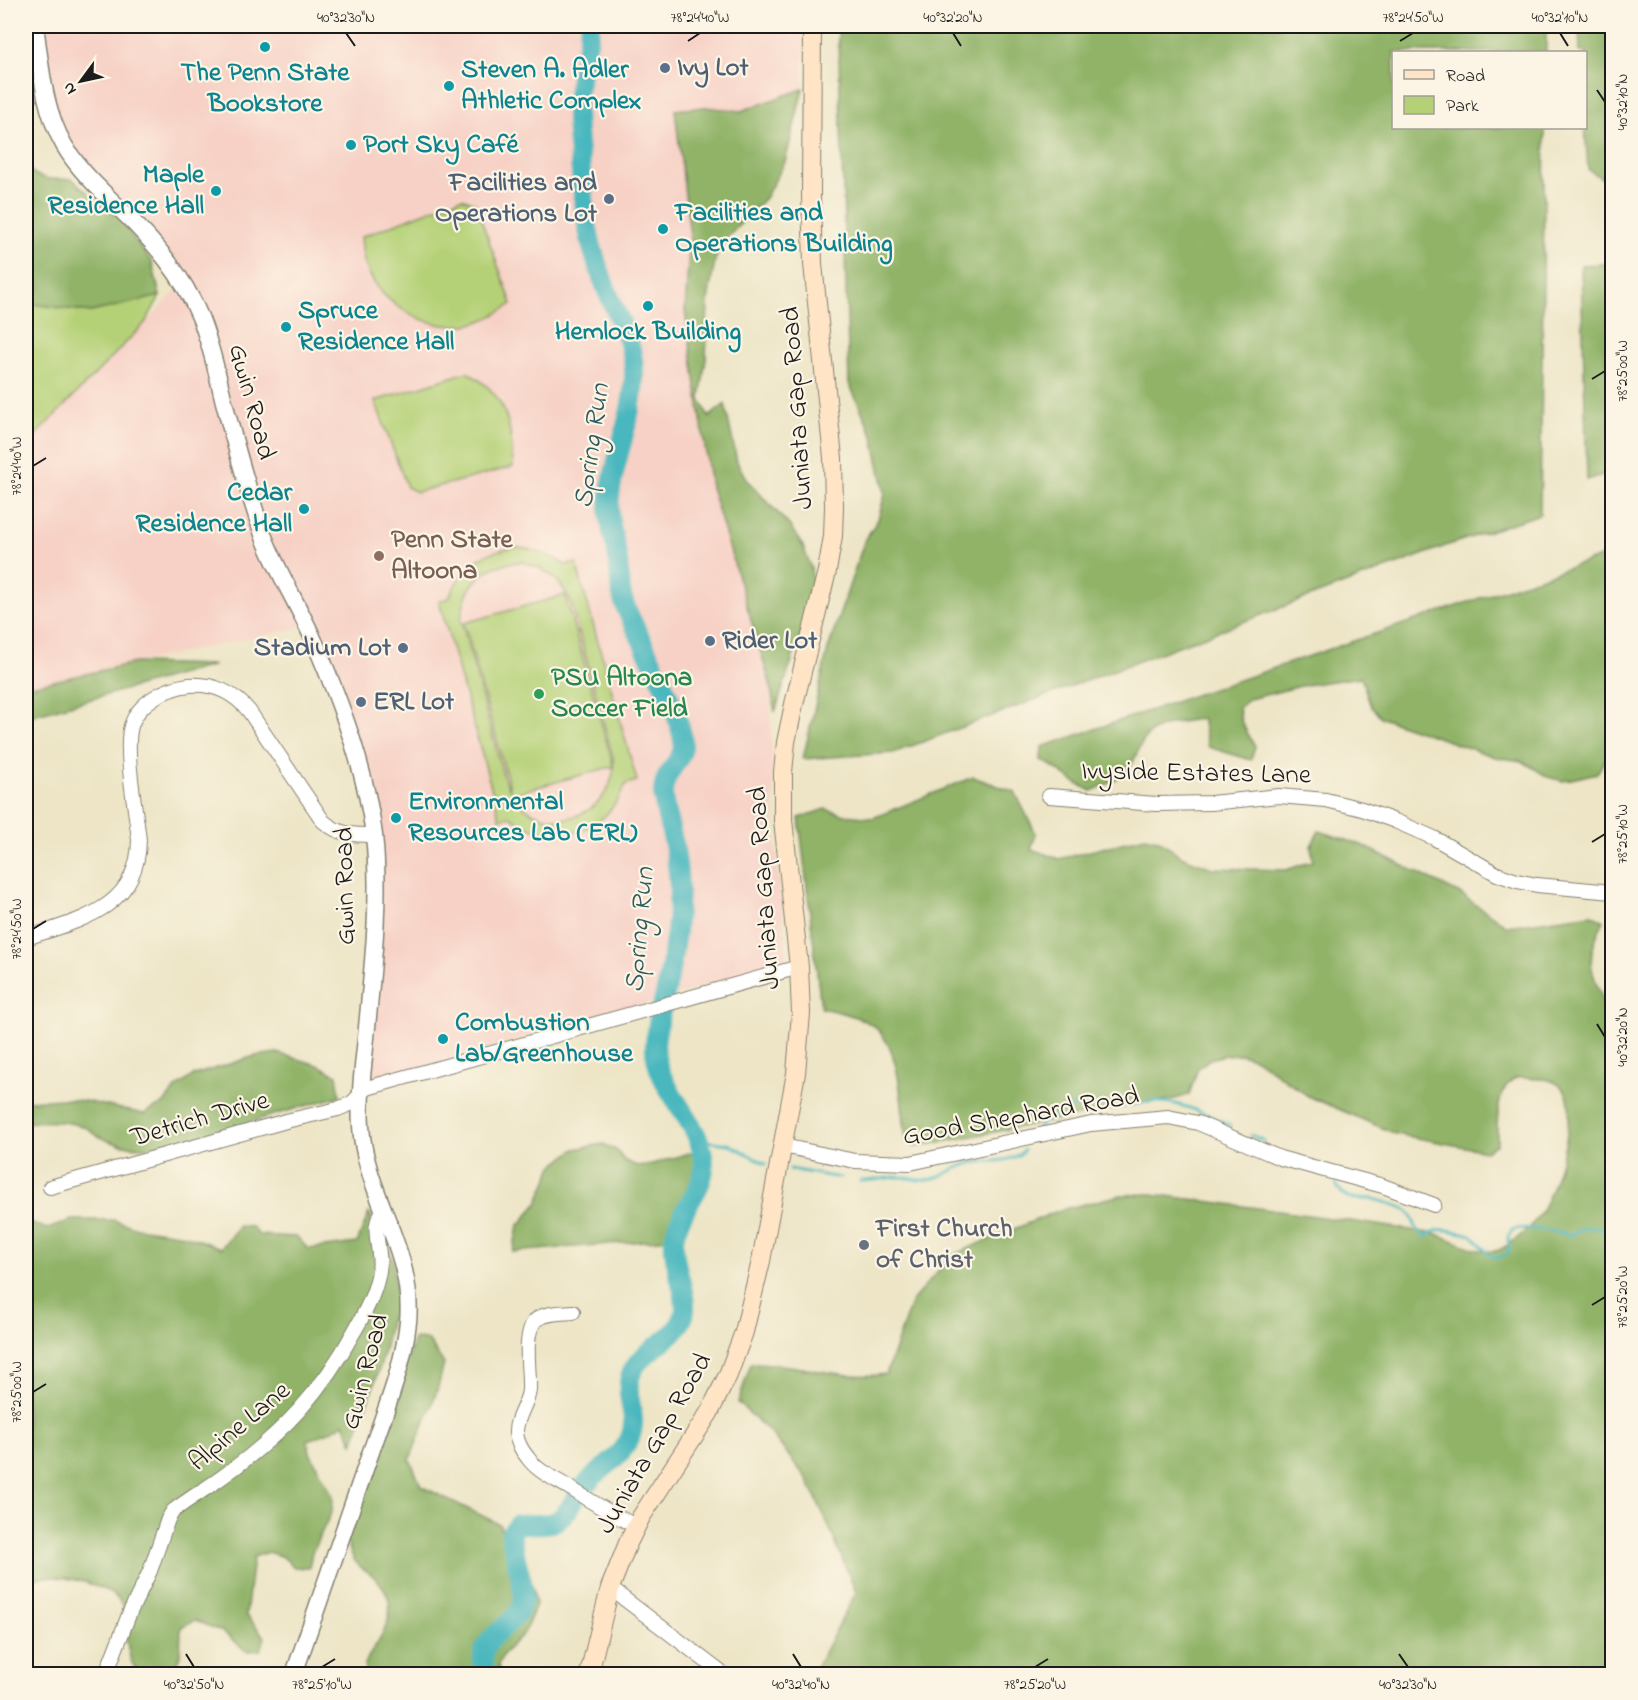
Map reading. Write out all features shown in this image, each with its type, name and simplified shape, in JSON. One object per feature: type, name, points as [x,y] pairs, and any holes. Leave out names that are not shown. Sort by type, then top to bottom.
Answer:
[{"type":"main road","name":"Juniata Gap Road","points":[[589,1674],[610,1588],[618,1565],[636,1526],[709,1413],[735,1357],[752,1305],[783,1146],[799,1045],[799,967],[783,820],[783,772],[786,742],[794,704],[827,571],[833,536],[834,507],[833,458],[813,264],[812,26]]},
{"type":"street","name":"Gwin Road","points":[[35,26],[47,103],[66,149],[89,179],[164,255],[194,303],[206,332],[253,506],[276,566],[314,639],[334,690],[362,775],[374,835],[375,889],[372,969],[361,1094],[363,1147],[401,1254],[409,1298],[404,1344],[384,1415],[294,1674]]},
{"type":"street","points":[[26,938],[90,916],[113,901],[125,889],[133,876],[139,853],[129,750],[132,724],[147,702],[159,695],[187,686],[201,685],[216,688],[238,698],[323,821],[333,830],[342,833],[374,835]]},
{"type":"street","name":"Ivyside Estates Lane","points":[[1049,796],[1156,804],[1211,804],[1280,796],[1326,800],[1362,809],[1395,821],[1434,838],[1497,874],[1516,881],[1612,892]]},
{"type":"street","name":"Detrich Drive","points":[[50,1187],[338,1108],[352,1103],[368,1088],[799,967]]},
{"type":"street","name":"Good Shephard Road","points":[[783,1146],[855,1161],[910,1162],[1091,1124],[1168,1117],[1198,1123],[1280,1158],[1383,1186],[1434,1205]]},
{"type":"street","name":"Alpine Lane","points":[[106,1674],[173,1511],[230,1472],[278,1432],[316,1393],[336,1363],[357,1328],[379,1272],[380,1252],[375,1229],[378,1216],[384,1211]]},
{"type":"street","points":[[573,1312],[542,1316],[531,1328],[528,1347],[528,1401],[517,1424],[519,1444],[529,1460],[548,1475],[608,1513],[636,1526]]},
{"type":"street","points":[[610,1588],[723,1674]]},
{"type":"shaded area","name":"Penn State Altoona","points":[[41,26],[804,26],[803,89],[741,111],[705,107],[675,110],[690,236],[685,311],[711,487],[770,683],[775,843],[786,948],[785,960],[778,966],[371,1082],[368,1075],[378,831],[311,625],[32,685],[26,666],[26,445],[186,281],[84,165],[56,115]]},
{"type":"green space","points":[[838,26],[1546,26],[1546,51],[1392,51],[1392,129],[1545,129],[1540,514],[1451,544],[893,753],[803,759],[828,649],[865,539],[878,520],[885,493],[873,436],[849,383]]},
{"type":"green space","points":[[1579,26],[1598,26],[1612,33],[1612,171],[1601,178],[1588,169],[1585,129],[1587,129],[1587,51],[1580,51]]},
{"type":"green space","points":[[803,89],[785,162],[765,198],[724,241],[715,260],[708,300],[706,359],[700,399],[709,417],[725,404],[737,462],[747,480],[789,525],[803,546],[811,568],[813,589],[809,608],[775,712],[770,683],[711,487],[685,311],[690,236],[675,110],[705,107],[741,111]]},
{"type":"green space","points":[[26,167],[42,177],[72,179],[120,220],[152,262],[160,296],[91,312],[26,303]]},
{"type":"green space","points":[[462,198],[475,203],[512,304],[472,324],[434,323],[403,310],[379,289],[364,260],[361,237]]},
{"type":"green space","points":[[1604,264],[1612,268],[1612,314],[1607,361],[1612,391],[1612,472],[1587,480],[1581,265]]},
{"type":"green space","points":[[160,296],[145,323],[26,445],[26,303],[91,312]]},
{"type":"green space","points":[[467,372],[491,390],[505,412],[511,437],[513,467],[417,492],[407,487],[375,401]]},
{"type":"green space","name":"PSU Altoona Soccer Field","points":[[516,547],[529,549],[547,555],[565,565],[576,563],[637,781],[626,784],[605,816],[592,826],[577,832],[561,834],[545,832],[510,816],[500,819],[439,601],[449,598],[460,577],[474,562],[503,549]],"holes":[[[522,562],[552,576],[563,588],[571,603],[614,761],[613,765],[565,595],[464,623],[511,792],[504,778],[461,620],[467,595],[479,577],[497,566]],[[614,766],[610,785],[601,799],[588,810],[573,817],[557,819],[540,816],[525,808],[512,794]]]},
{"type":"green space","points":[[1612,553],[1612,750],[1597,773],[1563,781],[1548,777],[1522,761],[1495,757],[1382,718],[1371,707],[1361,677],[1305,685],[1249,699],[1239,708],[1241,721],[1255,747],[1251,760],[1208,747],[1202,718],[1171,724],[1153,731],[1144,740],[1132,764],[1124,774],[1092,791],[1041,760],[1042,747]]},
{"type":"green space","points":[[135,663],[215,665],[26,717],[26,687]]},
{"type":"green space","points":[[973,777],[1015,792],[1036,834],[1031,849],[1059,859],[1145,837],[1159,840],[1181,856],[1212,868],[1286,870],[1313,861],[1311,846],[1319,831],[1362,845],[1460,894],[1507,926],[1592,914],[1604,921],[1593,946],[1591,957],[1594,976],[1608,1011],[1612,1011],[1612,1674],[824,1674],[815,1670],[856,1592],[807,1479],[770,1432],[738,1403],[751,1363],[785,1365],[852,1375],[886,1374],[912,1301],[952,1255],[1060,1210],[1121,1195],[1151,1194],[1360,1222],[1430,1233],[1477,1249],[1495,1251],[1519,1236],[1541,1212],[1555,1180],[1566,1139],[1569,1104],[1566,1093],[1558,1084],[1548,1080],[1517,1078],[1510,1082],[1501,1097],[1497,1144],[1486,1151],[1396,1134],[1308,1096],[1256,1059],[1241,1054],[1210,1059],[1198,1068],[1189,1095],[1175,1099],[916,1147],[907,1142],[896,1068],[886,1041],[873,1025],[821,1008],[799,818],[825,809],[845,815],[873,818]]},
{"type":"green space","points":[[277,1053],[318,1065],[337,1075],[340,1096],[162,1147],[121,1145],[105,1140],[75,1124],[26,1123],[26,1101],[63,1099],[85,1101],[144,1114],[163,1104],[176,1088],[194,1075],[255,1056]]},
{"type":"green space","points":[[603,1144],[616,1150],[625,1161],[637,1166],[693,1152],[701,1164],[694,1195],[683,1222],[670,1239],[513,1252],[518,1226],[537,1204],[553,1166],[575,1149]]},
{"type":"green space","points":[[369,1213],[385,1239],[393,1260],[396,1303],[381,1364],[353,1444],[344,1423],[308,1440],[310,1453],[333,1496],[332,1511],[312,1552],[309,1568],[294,1567],[283,1557],[268,1552],[253,1557],[246,1615],[265,1637],[261,1650],[246,1651],[223,1632],[195,1620],[181,1627],[180,1655],[175,1668],[148,1674],[140,1672],[131,1660],[124,1608],[117,1598],[78,1580],[48,1577],[26,1582],[26,1222],[48,1229],[71,1220],[114,1220],[137,1228],[185,1235],[221,1248],[239,1226],[252,1227],[259,1235],[297,1237],[308,1249],[357,1243]]},
{"type":"green space","points":[[414,1339],[428,1340],[444,1364],[437,1391],[410,1459],[421,1486],[499,1524],[530,1576],[536,1605],[524,1633],[504,1653],[498,1665],[500,1674],[366,1674],[364,1664],[388,1621],[389,1600],[375,1578],[355,1561],[345,1538]]},
{"type":"waterway","name":"Spring Run","points":[[485,1674],[482,1660],[484,1649],[520,1610],[523,1599],[511,1533],[518,1524],[544,1524],[558,1520],[569,1509],[583,1487],[621,1452],[631,1434],[633,1424],[629,1383],[634,1368],[639,1361],[675,1331],[684,1315],[684,1298],[675,1255],[675,1234],[700,1184],[704,1167],[697,1136],[662,1077],[655,1046],[674,948],[679,891],[675,850],[663,794],[666,778],[681,755],[683,742],[677,717],[624,602],[610,518],[611,491],[631,405],[634,370],[628,340],[594,254],[585,208],[576,107],[590,26]]},
{"type":"waterway","points":[[1037,1129],[1055,1113],[1065,1109],[1088,1105],[1126,1106],[1146,1102],[1168,1103],[1190,1108],[1230,1125]]},
{"type":"waterway","points":[[1251,1135],[1264,1141]]},
{"type":"waterway","points":[[698,1140],[729,1144],[766,1164]]},
{"type":"waterway","points":[[860,1181],[891,1177],[928,1180],[971,1163],[1013,1158],[1024,1150]]},
{"type":"waterway","points":[[790,1169],[840,1178]]},
{"type":"waterway","points":[[1336,1184],[1345,1196],[1356,1199],[1374,1199],[1406,1210],[1411,1215],[1417,1230],[1426,1237],[1441,1230],[1468,1234],[1475,1238],[1487,1253],[1497,1258],[1509,1251],[1509,1235],[1512,1230],[1525,1228],[1571,1235],[1584,1228],[1598,1227],[1612,1237]]},
{"type":"place","name":"The Penn State Bookstore","points":[[265,47]]},
{"type":"place","name":"Ivy Lot","points":[[665,68]]},
{"type":"place","name":"Steven A. Adler Athletic Complex","points":[[449,86]]},
{"type":"place","name":"Port Sky Café","points":[[351,145]]},
{"type":"place","name":"Maple Residence Hall","points":[[216,191]]},
{"type":"place","name":"Facilities and Operations Lot","points":[[609,199]]},
{"type":"place","name":"Facilities and Operations Building","points":[[663,229]]},
{"type":"place","name":"Hemlock Building","points":[[648,306]]},
{"type":"place","name":"Spruce Residence Hall","points":[[286,327]]},
{"type":"place","name":"Cedar Residence Hall","points":[[304,509]]},
{"type":"place","name":"Penn State Altoona","points":[[379,556]]},
{"type":"place","name":"Rider Lot","points":[[710,641]]},
{"type":"place","name":"Stadium Lot","points":[[403,648]]},
{"type":"place","name":"PSU Altoona Soccer Field","points":[[539,694]]},
{"type":"place","name":"ERL Lot","points":[[361,702]]},
{"type":"place","name":"Environmental Resources Lab (ERL)","points":[[396,818]]},
{"type":"place","name":"Combustion Lab/Greenhouse","points":[[443,1039]]},
{"type":"place","name":"First Church of Christ","points":[[864,1245]]}]
